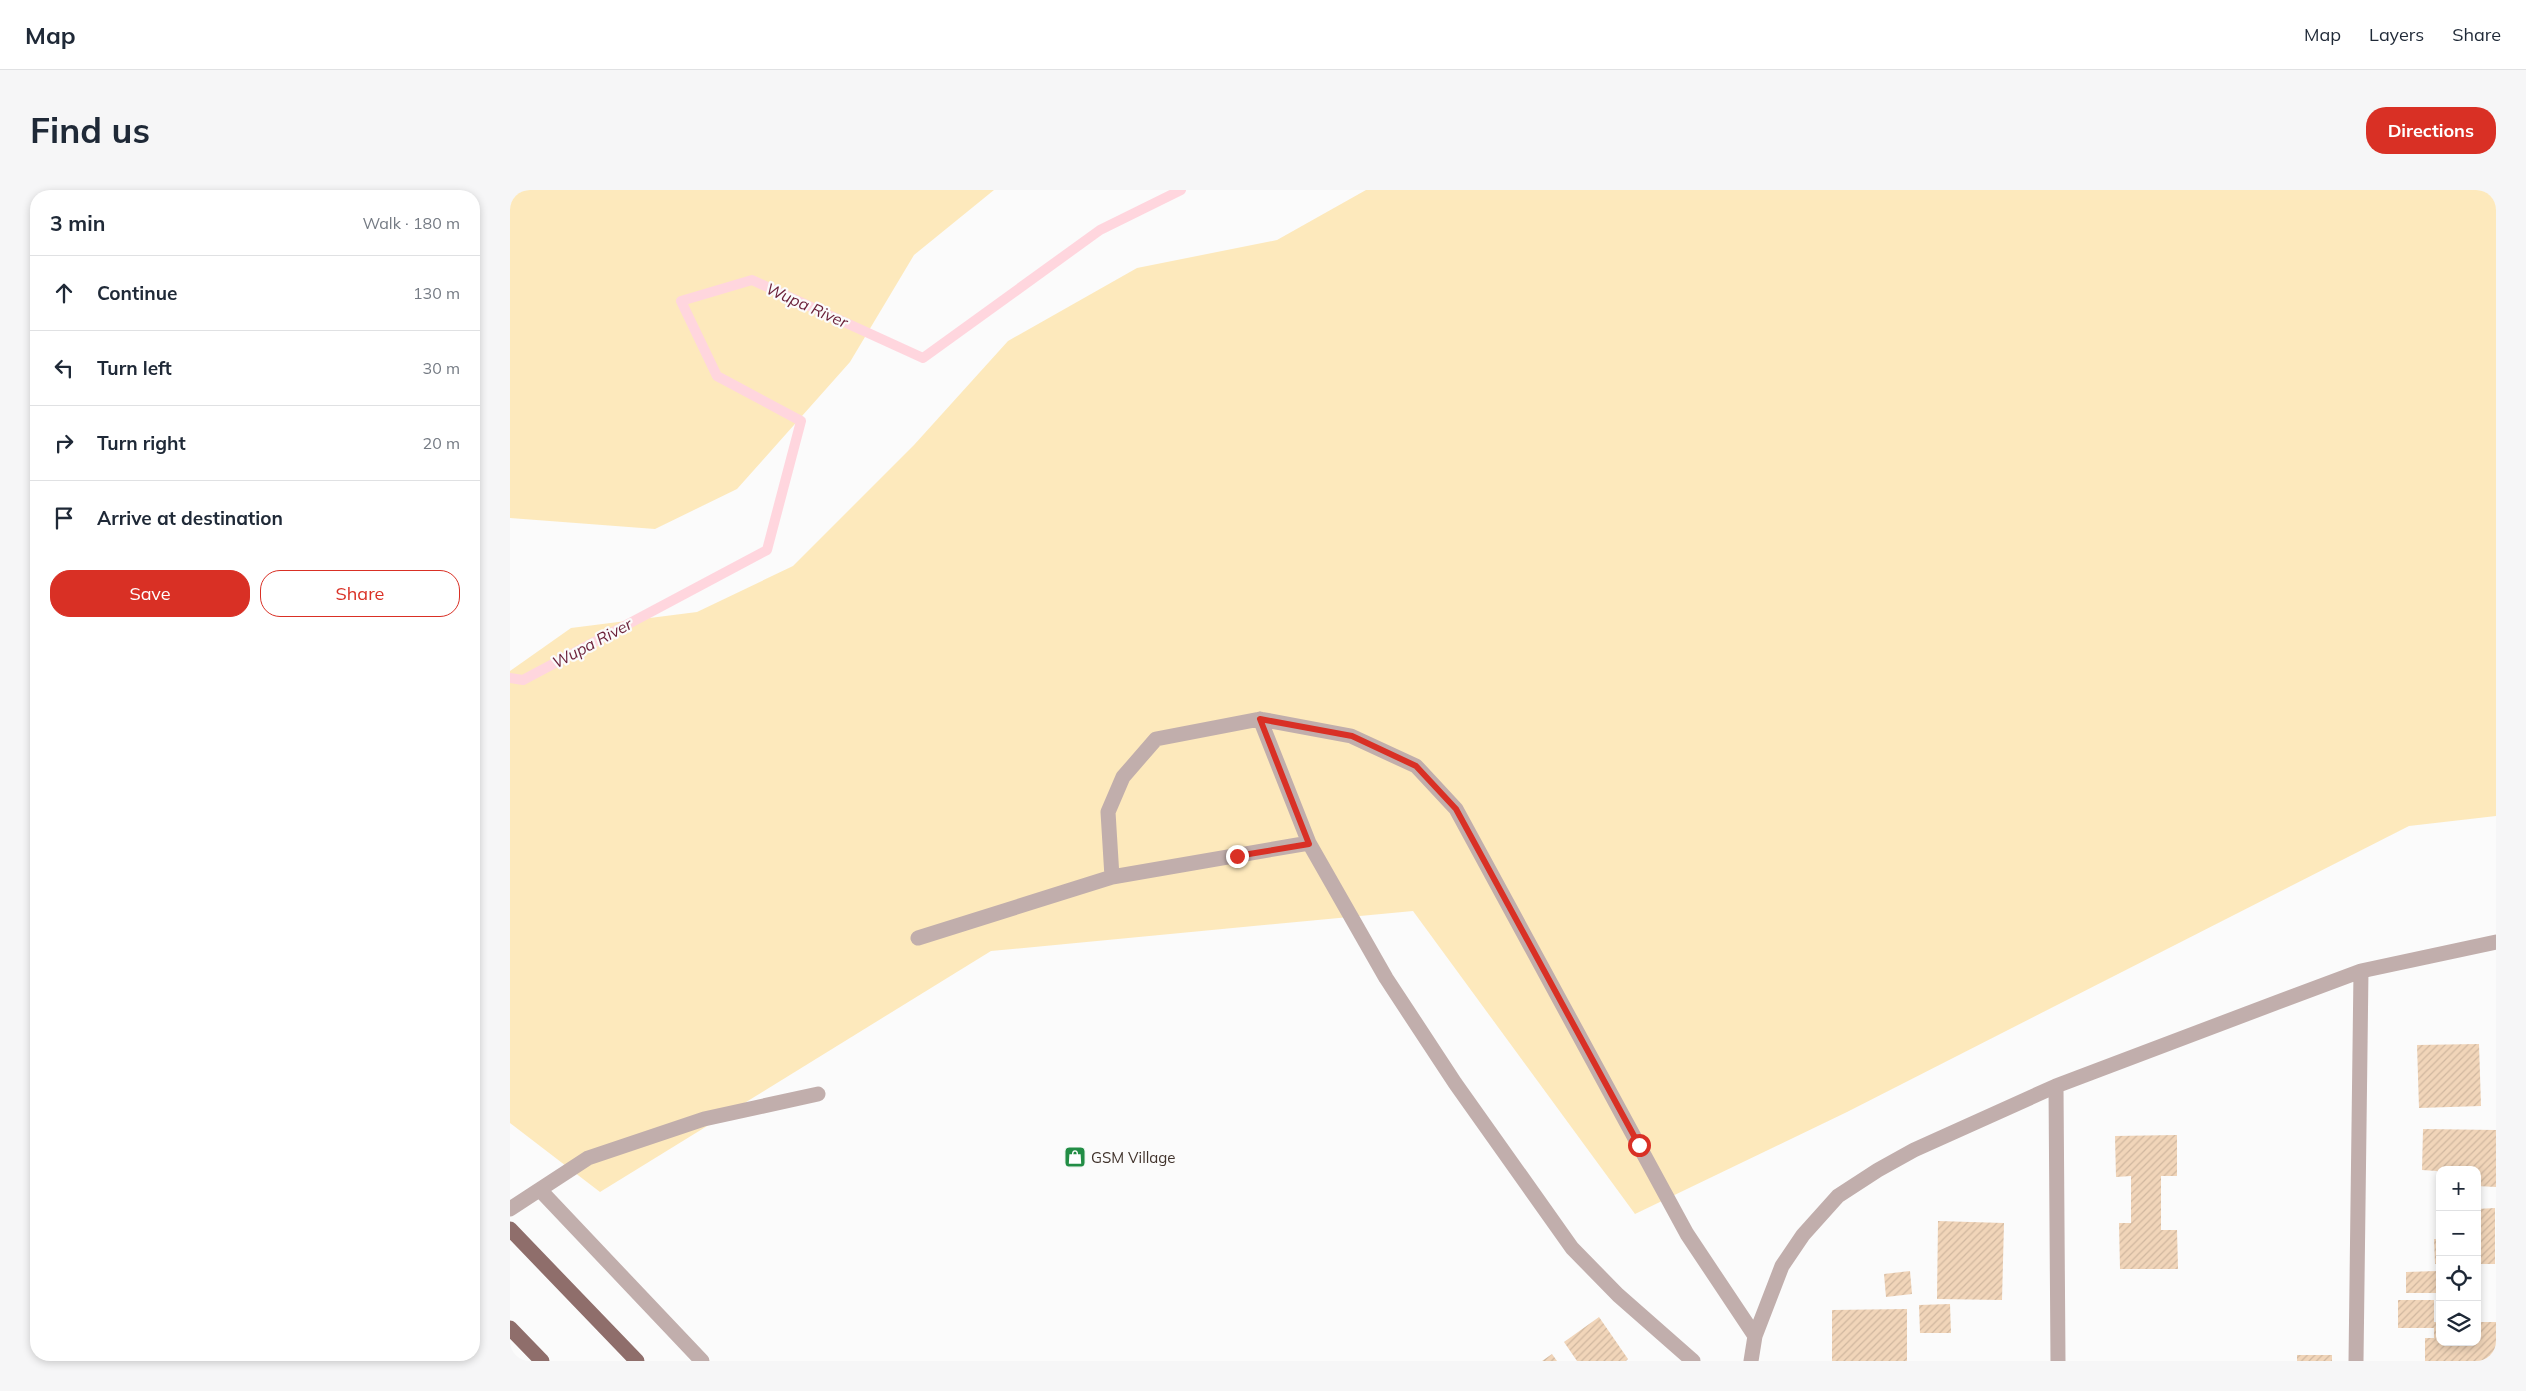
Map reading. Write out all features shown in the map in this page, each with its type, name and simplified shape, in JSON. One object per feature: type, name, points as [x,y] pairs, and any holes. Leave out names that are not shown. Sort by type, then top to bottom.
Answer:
[{"type":"main road","points":[[510,1228],[636,1361]]},
{"type":"main road","points":[[510,1328],[542,1361]]},
{"type":"street","points":[[1260,719],[1309,844],[1386,978],[1455,1083],[1572,1248],[1618,1295],[1690,1360]]},
{"type":"street","points":[[1112,877],[1108,812],[1123,777],[1156,739],[1260,719],[1352,736],[1416,766],[1456,809],[1687,1234],[1755,1336]]},
{"type":"street","points":[[918,938],[1112,877],[1309,844]]},
{"type":"street","points":[[1751,1361],[1755,1336],[1782,1266],[1802,1235],[1838,1196],[1914,1150],[2056,1086],[2361,971],[2496,942]]},
{"type":"street","points":[[2356,1361],[2361,971]]},
{"type":"street","points":[[2056,1086],[2058,1361]]},
{"type":"street","points":[[510,1209],[588,1158],[704,1119],[818,1094]]},
{"type":"street","points":[[540,1190],[702,1361]]},
{"type":"shaded area","points":[[510,190],[994,190],[914,255],[850,362],[737,489],[655,529],[510,518]]},
{"type":"shaded area","points":[[1366,190],[2496,190],[2496,816],[2409,826],[1847,1112],[1635,1214],[1413,911],[991,951],[600,1192],[510,1123],[510,671],[571,628],[697,612],[793,566],[914,445],[1008,341],[1137,268],[1277,240]]},
{"type":"building","points":[[2479,1044],[2481,1106],[2419,1108],[2417,1045]]},
{"type":"building","points":[[2423,1129],[2496,1130],[2496,1187],[2481,1186],[2481,1166],[2436,1166],[2436,1171],[2422,1170]]},
{"type":"building","points":[[2177,1135],[2177,1176],[2161,1176],[2161,1230],[2177,1230],[2178,1269],[2120,1269],[2119,1223],[2131,1223],[2131,1176],[2116,1177],[2115,1136]]},
{"type":"building","points":[[2495,1208],[2495,1264],[2481,1264],[2481,1209]]},
{"type":"building","points":[[1938,1221],[2004,1223],[2002,1300],[1937,1299]]},
{"type":"building","points":[[2434,1239],[2436,1239],[2436,1264]]},
{"type":"building","points":[[1910,1271],[1912,1294],[1886,1297],[1884,1274]]},
{"type":"building","points":[[2436,1271],[2436,1293],[2406,1293],[2406,1272]]},
{"type":"building","points":[[2398,1300],[2434,1300],[2436,1346],[2481,1346],[2481,1322],[2496,1322],[2496,1361],[2425,1361],[2425,1338],[2434,1338],[2434,1328],[2398,1328]]},
{"type":"building","points":[[1950,1304],[1951,1333],[1920,1333],[1919,1305]]},
{"type":"building","points":[[1907,1309],[1907,1361],[1832,1361],[1832,1310]]},
{"type":"building","points":[[1599,1317],[1628,1359],[1626,1361],[1577,1361],[1564,1342]]},
{"type":"building","points":[[1552,1354],[1557,1361],[1542,1361]]},
{"type":"building","points":[[2297,1355],[2332,1355],[2332,1361],[2297,1361]]},
{"type":"waterway","name":"Wupa River","points":[[510,678],[523,680],[767,550],[801,421],[717,376],[681,301],[752,280],[923,358],[1100,230],[1181,190]]},
{"type":"place","name":"GSM Village","points":[[1075,1157]]},
{"type":"route","points":[[1237,856],[1309,844],[1260,719],[1352,736],[1416,766],[1456,809],[1639,1145]]}]
